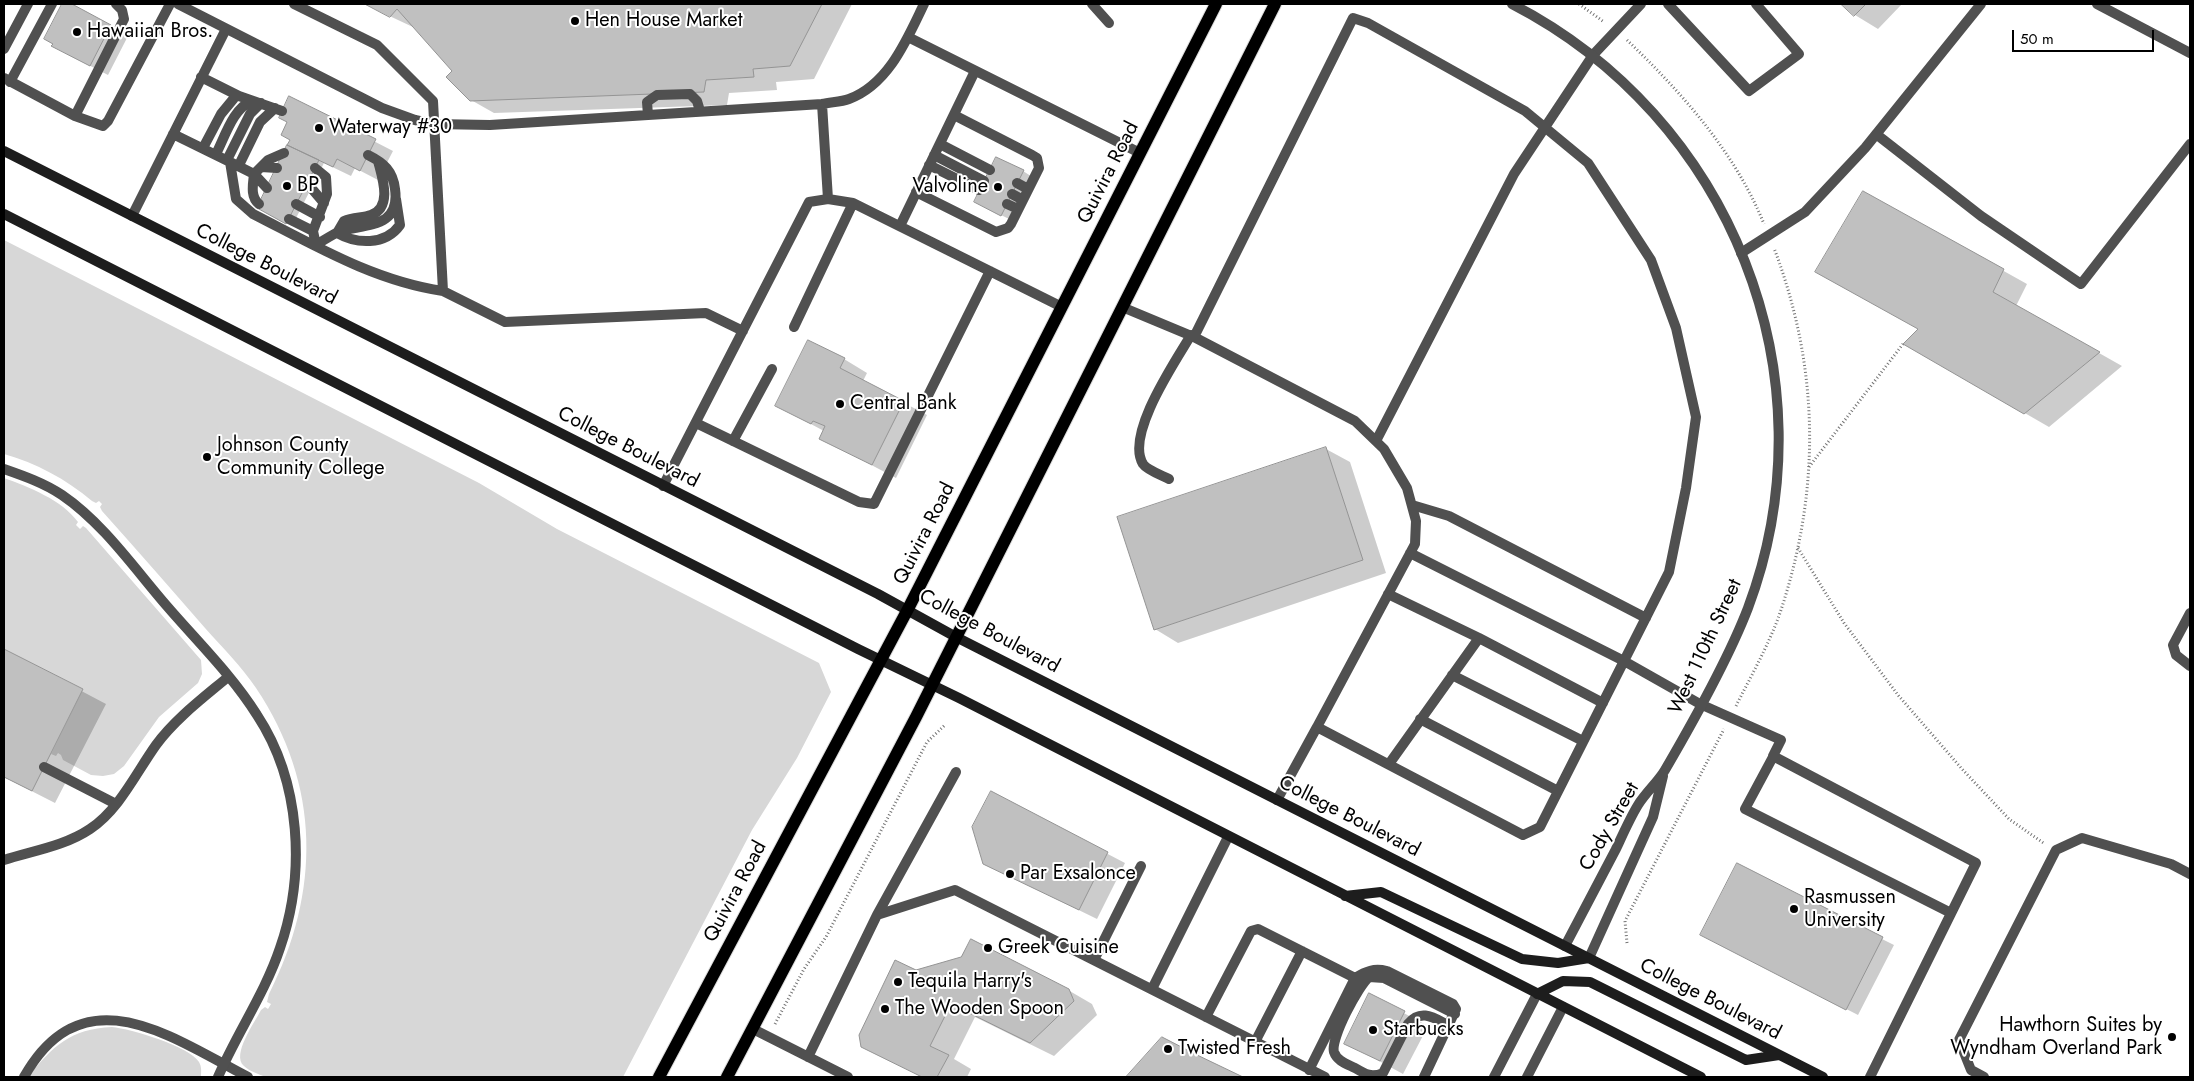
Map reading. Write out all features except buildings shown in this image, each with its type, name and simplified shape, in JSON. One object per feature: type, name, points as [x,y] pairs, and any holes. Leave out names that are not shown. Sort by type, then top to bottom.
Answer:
[{"type":"main road","name":"Quivira Road","points":[[659,1077],[908,609],[1216,4]]},
{"type":"main road","points":[[727,1077],[932,684],[1275,4]]},
{"type":"main road","name":"College Boulevard","points":[[4,151],[908,609],[956,637],[1823,1077]]},
{"type":"main road","points":[[4,214],[932,684],[1701,1077]]},
{"type":"main road","points":[[1345,896],[1381,892],[1522,959],[1558,963],[1589,958]]},
{"type":"main road","points":[[1537,994],[1563,981],[1590,982],[1746,1060],[1779,1055]]},
{"type":"street","points":[[4,49],[28,4]]},
{"type":"street","points":[[52,4],[7,80],[75,116],[103,126],[108,122],[170,4]]},
{"type":"street","points":[[75,116],[124,19],[122,10],[116,4]]},
{"type":"street","points":[[178,4],[382,108],[415,120],[434,124],[490,125],[822,104],[849,98],[878,82],[908,37],[924,4]]},
{"type":"street","points":[[294,4],[377,45],[433,102],[443,291]]},
{"type":"street","points":[[1092,4],[1109,23]]},
{"type":"street","name":"West 110th Street","points":[[1512,4],[1545,20],[1593,55],[1631,88],[1672,132],[1701,173],[1729,224],[1755,287],[1766,328],[1776,386],[1778,435],[1775,496],[1765,552],[1748,609],[1664,773]]},
{"type":"street","points":[[1376,441],[1514,174],[1593,55],[1641,4]]},
{"type":"street","points":[[1668,4],[1749,91],[1799,54],[1756,4]]},
{"type":"street","points":[[1741,253],[1805,212],[1876,134],[1981,4]]},
{"type":"street","points":[[2097,4],[2190,53]]},
{"type":"street","points":[[1169,479],[1144,466],[1137,451],[1139,435],[1163,383],[1193,336],[1353,18],[1368,23],[1525,111],[1545,127],[1588,163],[1651,260],[1676,328],[1696,417],[1686,488],[1669,572],[1540,827],[1523,835],[1317,727]]},
{"type":"street","points":[[132,216],[226,28]]},
{"type":"street","points":[[908,37],[1140,153]]},
{"type":"street","points":[[900,226],[975,71]]},
{"type":"street","points":[[201,77],[239,96],[278,110],[260,122],[240,163],[231,162]]},
{"type":"street","points":[[648,115],[647,102],[657,95],[690,94],[697,101],[700,112]]},
{"type":"street","points":[[203,148],[221,114],[235,97],[239,96]]},
{"type":"street","points":[[216,154],[238,112],[257,102]]},
{"type":"street","points":[[257,102],[250,114],[231,162],[234,195],[238,204],[253,214],[383,278],[416,287],[443,291],[505,322],[706,313],[743,331]]},
{"type":"street","points":[[822,104],[828,199]]},
{"type":"street","points":[[916,192],[996,232],[1008,228],[1039,168],[1037,158],[954,115]]},
{"type":"street","points":[[173,134],[231,162],[258,170],[277,168]]},
{"type":"street","points":[[1876,134],[1981,216],[2082,284],[2190,144]]},
{"type":"street","points":[[940,144],[990,170]]},
{"type":"street","points":[[259,204],[255,201],[252,190],[258,170],[268,160],[284,153]]},
{"type":"street","points":[[336,233],[348,240],[360,242],[388,237],[394,234],[400,225],[392,174],[389,168],[368,155]]},
{"type":"street","points":[[929,165],[982,185],[934,155]]},
{"type":"street","points":[[336,233],[344,221],[354,217],[371,215],[383,201],[385,190],[378,161]]},
{"type":"street","points":[[315,168],[326,177],[327,194],[320,217],[313,231],[316,245]]},
{"type":"street","points":[[258,170],[267,188]]},
{"type":"street","points":[[307,183],[324,203]]},
{"type":"street","points":[[1017,183],[1028,189]]},
{"type":"street","points":[[316,245],[336,233],[376,225],[392,210],[396,199]]},
{"type":"street","points":[[664,486],[809,202],[828,199],[853,203],[1062,306]]},
{"type":"street","points":[[1009,199],[1020,205]]},
{"type":"street","points":[[794,327],[853,203]]},
{"type":"street","points":[[296,204],[320,217]]},
{"type":"street","points":[[289,219],[313,231]]},
{"type":"street","points":[[696,423],[859,502],[874,504],[990,271]]},
{"type":"street","points":[[1122,307],[1193,336],[1355,421],[1384,449],[1407,488],[1416,521],[1415,544],[1277,800]]},
{"type":"street","points":[[733,441],[772,369]]},
{"type":"street","points":[[4,469],[37,481],[62,495],[84,512],[228,677],[257,715],[274,746],[287,783],[294,819],[296,859],[292,907],[280,948],[260,994],[218,1077]]},
{"type":"street","points":[[1412,505],[1449,516],[1646,618]]},
{"type":"street","points":[[1410,552],[1624,660],[1700,704],[1781,740],[1745,809],[1951,913]]},
{"type":"street","points":[[1388,594],[1479,638],[1602,703]]},
{"type":"street","points":[[2190,613],[2173,646],[2176,655],[2190,666]]},
{"type":"street","points":[[1389,764],[1479,638]]},
{"type":"street","points":[[1452,675],[1584,741]]},
{"type":"street","points":[[4,860],[71,840],[92,828],[116,804],[156,745],[174,724],[228,677]]},
{"type":"street","points":[[1420,720],[1558,791]]},
{"type":"street","points":[[1774,755],[1976,863],[1870,1077]]},
{"type":"street","points":[[44,766],[116,804]]},
{"type":"street","points":[[808,1057],[877,914],[956,772]]},
{"type":"street","name":"Cody Street","points":[[1565,946],[1639,804],[1664,773]]},
{"type":"street","name":"Cody Street","points":[[1589,958],[1653,817],[1664,773]]},
{"type":"street","points":[[1152,988],[1228,836]]},
{"type":"street","points":[[1984,1077],[1971,1070],[1960,1040],[2056,850],[2082,838],[2171,864],[2190,874]]},
{"type":"street","points":[[1094,960],[1141,866]]},
{"type":"street","points":[[877,914],[954,890],[1152,988],[1325,1077]]},
{"type":"street","points":[[1206,1016],[1251,931],[1258,929],[1359,980]]},
{"type":"street","points":[[1255,1042],[1302,951]]},
{"type":"street","points":[[1310,1070],[1359,980],[1367,970],[1387,971],[1453,1004],[1455,1014],[1424,1077]]},
{"type":"street","points":[[1359,980],[1333,1045],[1338,1058],[1368,1075],[1376,1076],[1383,1073],[1413,1017],[1420,1014],[1429,1016],[1450,1026]]},
{"type":"street","points":[[1494,1077],[1537,994]]},
{"type":"street","points":[[1527,1077],[1563,1007]]},
{"type":"street","points":[[24,1077],[48,1045],[73,1028],[97,1020],[121,1020],[146,1026],[248,1077]]},
{"type":"street","points":[[753,1028],[848,1077]]},
{"type":"path","points":[[1809,467],[1903,344]]},
{"type":"path","points":[[1628,942],[1625,922],[1758,662],[1781,608],[1798,548],[1844,623],[1898,696],[1962,769],[2009,818],[2032,837],[2056,850]]},
{"type":"path","points":[[768,1036],[804,969],[826,937],[927,742],[945,725]]},
{"type":"shaded area","name":"Johnson County Community College","points":[[4,240],[479,483],[557,529],[819,663],[831,692],[797,758],[752,830],[623,1077],[265,1077],[244,1066],[240,1054],[242,1047],[261,1010],[265,1007],[268,1009],[271,1004],[267,1002],[269,994],[286,956],[298,917],[305,878],[306,839],[302,801],[293,762],[277,725],[256,688],[232,657],[102,511],[100,507],[102,504],[99,501],[96,503],[92,501],[50,473],[28,462],[4,454]]},
{"type":"shaded area","points":[[4,478],[44,495],[71,514],[78,522],[76,525],[80,529],[83,526],[86,528],[201,660],[202,674],[198,683],[159,717],[124,766],[114,774],[103,776],[91,775],[63,760],[58,753],[56,756],[51,754],[83,689],[4,649]]},
{"type":"shaded area","points":[[112,1027],[159,1039],[184,1050],[199,1062],[201,1077],[28,1077],[54,1048],[64,1041],[85,1031]]},
{"type":"place","name":"Hen House Market","points":[[575,21]]},
{"type":"place","name":"Hawaiian Bros.","points":[[77,32]]},
{"type":"place","name":"Waterway #30","points":[[319,128]]},
{"type":"place","name":"BP","points":[[287,186]]},
{"type":"place","name":"Valvoline","points":[[998,187]]},
{"type":"place","name":"Central Bank","points":[[840,404]]},
{"type":"place","name":"Johnson County Community College","points":[[207,457]]},
{"type":"place","name":"Par Exsalonce","points":[[1010,874]]},
{"type":"place","name":"Rasmussen University","points":[[1794,909]]},
{"type":"place","name":"Greek Cuisine","points":[[988,948]]},
{"type":"place","name":"Tequila Harry's","points":[[898,982]]},
{"type":"place","name":"The Wooden Spoon","points":[[885,1009]]},
{"type":"place","name":"Starbucks","points":[[1373,1030]]},
{"type":"place","name":"Hawthorn Suites by Wyndham Overland Park","points":[[2172,1037]]},
{"type":"place","name":"Twisted Fresh","points":[[1168,1049]]}]
